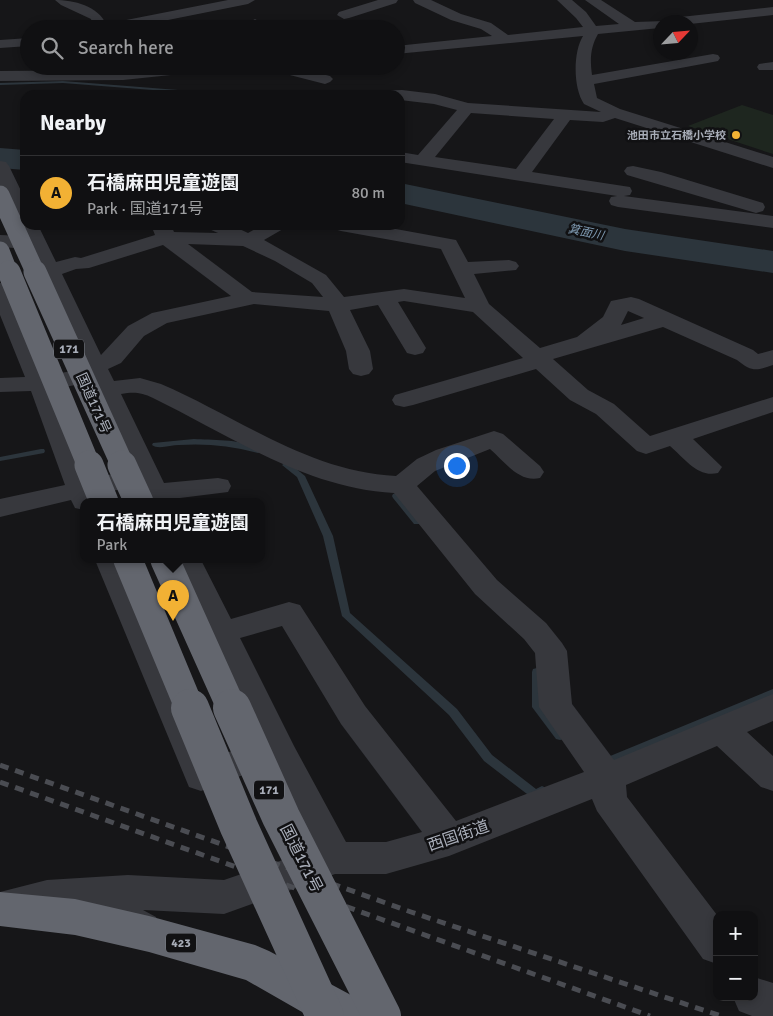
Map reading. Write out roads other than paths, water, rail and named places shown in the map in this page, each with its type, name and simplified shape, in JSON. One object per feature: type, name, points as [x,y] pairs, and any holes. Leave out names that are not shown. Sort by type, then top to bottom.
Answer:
[{"type":"highway","name":"国道171号","points":[[1,178],[20,218]]},
{"type":"highway","name":"国道171号","points":[[26,230],[150,493]]},
{"type":"highway","name":"国道171号","points":[[0,251],[102,498]]},
{"type":"highway","points":[[129,563],[239,827],[325,1016]]},
{"type":"highway","name":"国道171号","points":[[166,563],[281,817],[382,1016]]},
{"type":"highway","name":"423","points":[[0,909],[75,917],[149,934],[256,964],[349,1016]]},
{"type":"street","points":[[62,0],[95,20]]},
{"type":"street","points":[[112,20],[248,0]]},
{"type":"street","points":[[344,15],[391,0]]},
{"type":"street","points":[[564,0],[581,15],[592,31]]},
{"type":"street","points":[[600,3],[633,27]]},
{"type":"street","points":[[422,6],[486,26],[506,40]]},
{"type":"street","points":[[100,20],[109,9]]},
{"type":"street","points":[[106,20],[138,12]]},
{"type":"street","points":[[698,20],[760,14]]},
{"type":"street","points":[[405,49],[653,25]]},
{"type":"street","points":[[592,31],[586,45],[585,81],[590,101],[614,112],[773,163]]},
{"type":"street","points":[[0,44],[20,43]]},
{"type":"street","points":[[585,81],[713,58]]},
{"type":"street","points":[[687,62],[724,71]]},
{"type":"street","points":[[0,76],[123,75]]},
{"type":"street","points":[[308,75],[325,79]]},
{"type":"street","points":[[435,99],[453,91]]},
{"type":"street","points":[[405,97],[435,99],[467,108],[603,117],[614,112]]},
{"type":"street","points":[[423,160],[467,108]]},
{"type":"street","points":[[521,175],[565,115]]},
{"type":"street","points":[[405,158],[521,175],[621,196],[768,216]]},
{"type":"street","points":[[606,217],[621,196],[635,167],[655,176],[768,216]]},
{"type":"street","points":[[1,178],[20,210]]},
{"type":"street","points":[[0,241],[20,230]]},
{"type":"street","points":[[31,230],[100,376],[150,493]]},
{"type":"street","points":[[34,230],[57,251],[75,263]]},
{"type":"street","points":[[227,230],[250,240],[319,279],[333,296],[358,351],[361,369]]},
{"type":"street","points":[[49,271],[75,263],[82,264],[164,231],[250,240],[267,230]]},
{"type":"street","points":[[369,230],[449,244],[480,307],[579,395],[605,409],[646,446],[773,404]]},
{"type":"street","points":[[164,231],[248,299]]},
{"type":"street","points":[[461,269],[509,266]]},
{"type":"street","points":[[0,290],[40,384],[83,496]]},
{"type":"street","points":[[100,376],[136,331],[160,318],[248,299],[337,305],[404,295],[480,307]]},
{"type":"street","points":[[385,298],[415,348]]},
{"type":"street","points":[[404,400],[531,363],[536,357],[585,342],[612,321],[619,306],[631,304],[767,365]]},
{"type":"street","points":[[0,385],[40,384],[100,376],[141,385],[190,407],[303,465],[342,477],[384,485],[402,485],[426,465],[496,434],[531,472]]},
{"type":"street","points":[[674,437],[709,466]]},
{"type":"street","points":[[402,485],[486,587],[535,631],[551,651],[556,707],[600,768],[610,801],[713,941]]},
{"type":"street","points":[[0,508],[83,496],[150,493],[218,486]]},
{"type":"street","points":[[110,563],[201,777],[278,748]]},
{"type":"street","points":[[188,563],[278,748],[335,858]]},
{"type":"street","points":[[221,633],[288,613],[353,715],[449,840]]},
{"type":"street","name":"西国街道","points":[[0,909],[47,898],[128,892],[224,897],[335,858],[386,858],[449,840],[600,768],[722,730],[773,707]]},
{"type":"street","points":[[722,730],[773,777]]},
{"type":"street","points":[[128,892],[113,908],[114,913],[149,934]]},
{"type":"street","points":[[758,998],[773,1003]]},
{"type":"waterway","points":[[0,84],[63,82],[165,90]]},
{"type":"waterway","name":"箕面川","points":[[0,158],[20,160]]},
{"type":"waterway","name":"箕面川","points":[[405,194],[625,240],[773,262]]},
{"type":"waterway","points":[[156,445],[180,442],[208,442],[248,447],[258,451]]},
{"type":"waterway","points":[[0,459],[41,451]]},
{"type":"waterway","points":[[286,465],[301,476],[328,536],[345,614],[453,712],[488,758],[535,794],[542,791]]},
{"type":"waterway","points":[[396,496],[417,522]]},
{"type":"waterway","points":[[537,672],[537,707],[560,736]]},
{"type":"waterway","points":[[602,764],[773,693]]},
{"type":"railway","points":[[0,765],[411,912],[721,1016]]},
{"type":"railway","points":[[0,782],[650,1016]]},
{"type":"place","name":"池田市立石橋小学校","points":[[736,135]]},
{"type":"place","name":"石橋麻田児童遊園","points":[[173,621]]}]
